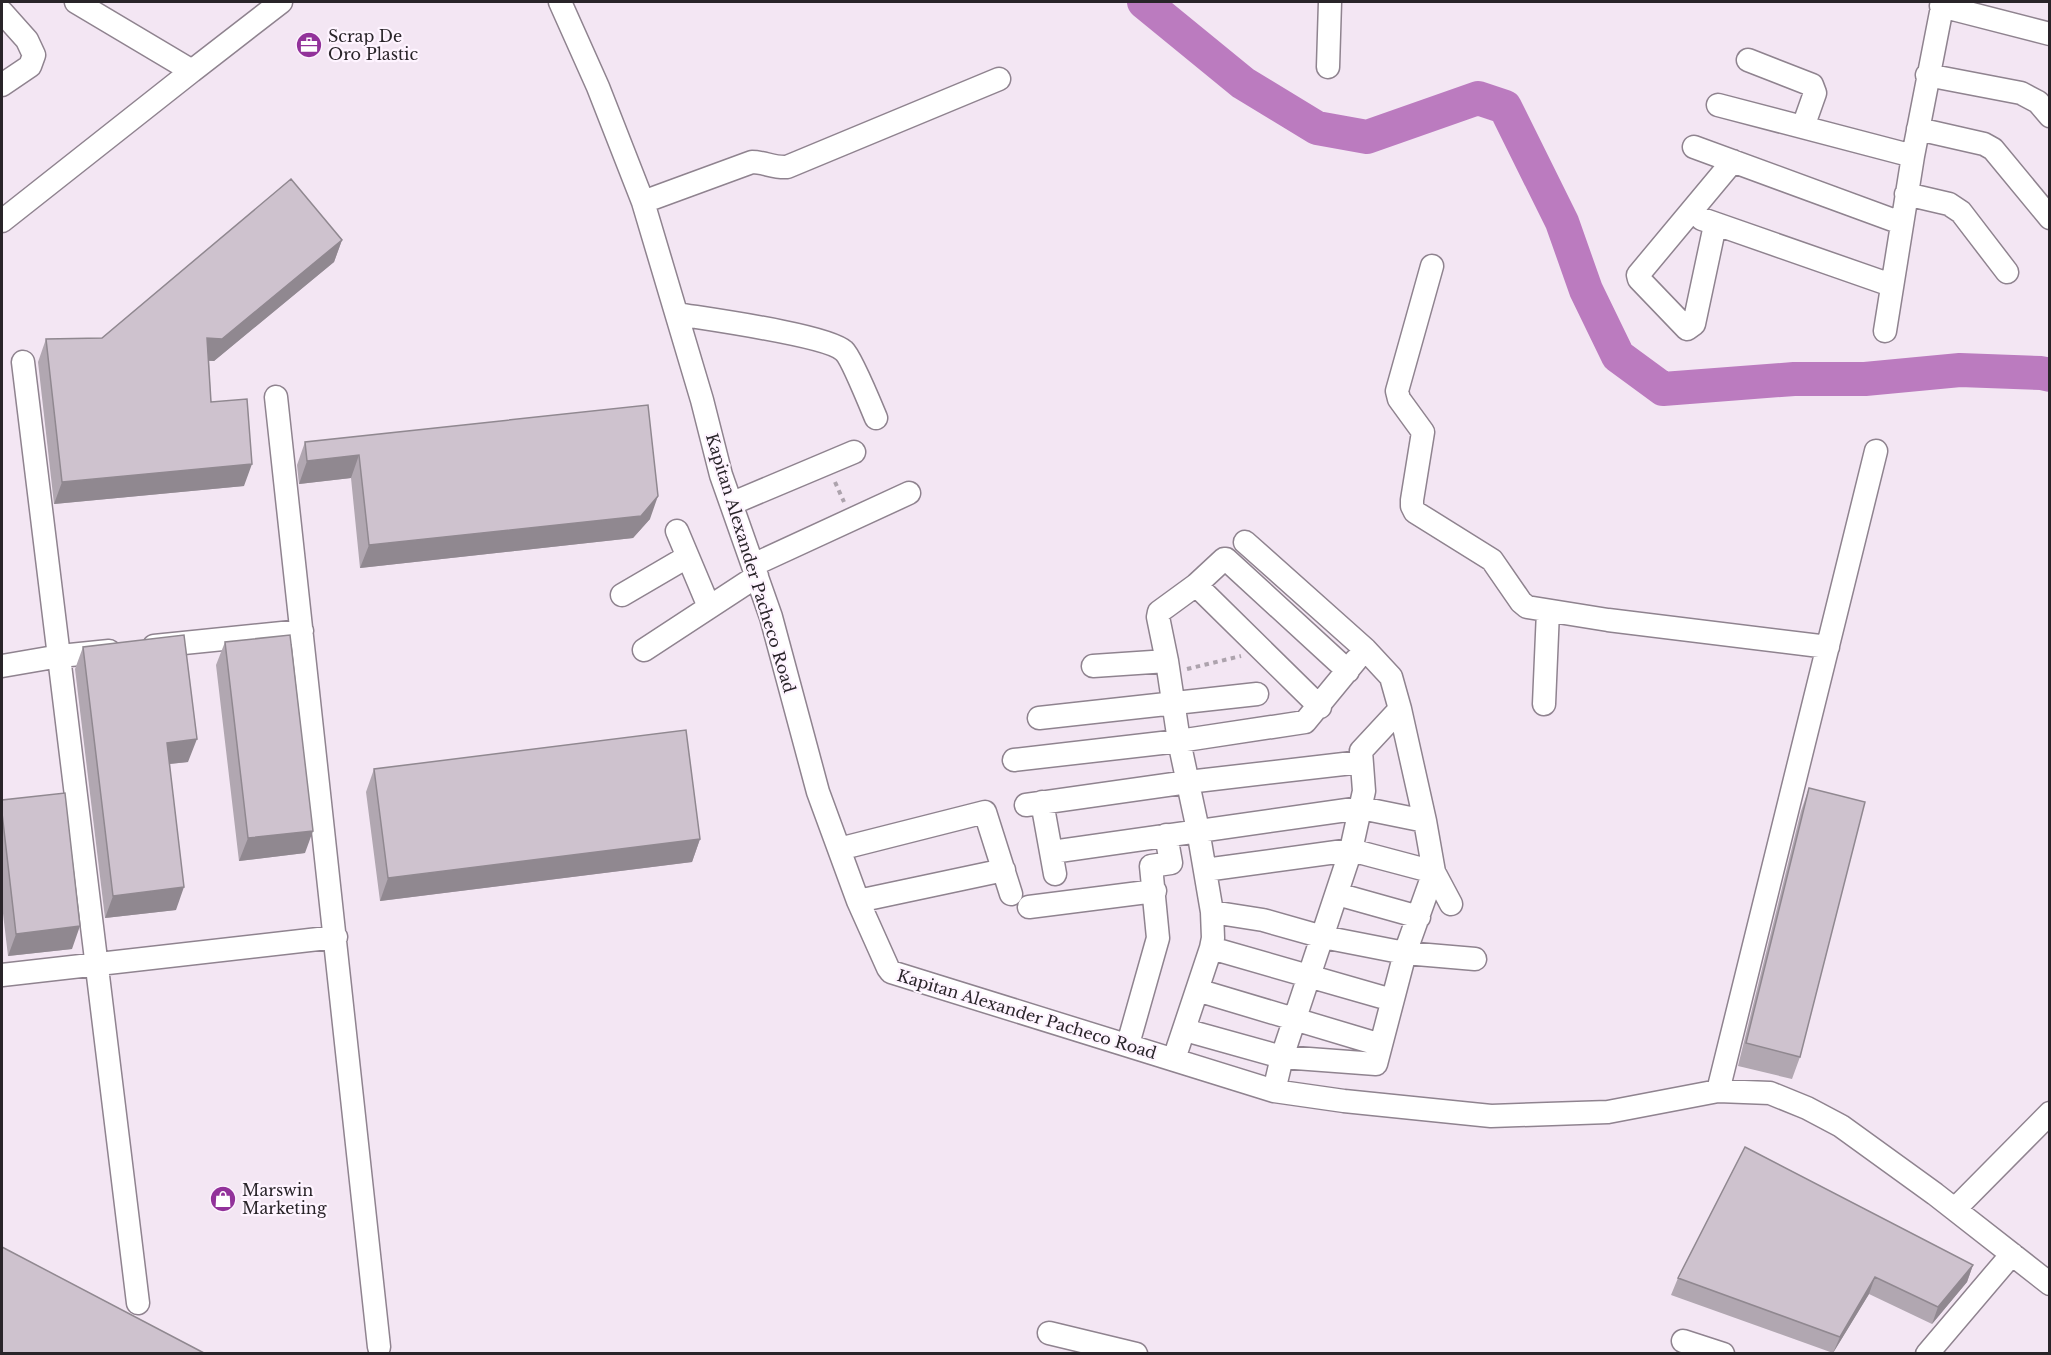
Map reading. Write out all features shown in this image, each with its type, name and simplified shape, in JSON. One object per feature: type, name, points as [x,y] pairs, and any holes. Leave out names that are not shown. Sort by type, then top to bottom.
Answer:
[{"type":"street","points":[[76,2],[192,71]]},
{"type":"street","points":[[2,221],[281,2]]},
{"type":"street","name":"Kapitan Alexander Pacheco Road","points":[[560,2],[598,87],[643,202],[677,314],[721,475],[733,503],[771,617],[818,792],[858,901],[891,972],[1274,1091],[1344,1101],[1491,1116],[1608,1112],[1718,1091],[1770,1093],[1807,1108],[1841,1126],[1955,1209],[2049,1284]]},
{"type":"street","points":[[1329,67],[1330,2]]},
{"type":"street","points":[[1885,331],[1906,194],[1942,4],[2049,34]]},
{"type":"street","points":[[2,12],[27,40],[34,55],[30,66],[2,85]]},
{"type":"street","points":[[1748,60],[1815,87],[1803,127]]},
{"type":"street","points":[[1928,75],[2021,93],[2038,102],[2049,116]]},
{"type":"street","points":[[643,202],[752,162],[774,167],[787,166],[999,79]]},
{"type":"street","points":[[1718,105],[1913,156]]},
{"type":"street","points":[[1918,129],[1984,144],[1993,149],[2049,218]]},
{"type":"street","points":[[1694,147],[1901,223]]},
{"type":"street","points":[[1715,225],[1694,324],[1687,329],[1639,279],[1638,275],[1733,161]]},
{"type":"street","points":[[1906,194],[1949,204],[1961,212],[2007,272]]},
{"type":"street","points":[[1689,214],[1891,285]]},
{"type":"street","points":[[1432,266],[1397,384],[1399,399],[1423,432],[1412,506],[1415,512],[1492,560],[1521,602],[1527,606],[1548,611],[1828,647]]},
{"type":"street","points":[[677,314],[807,337],[832,344],[845,351],[876,418]]},
{"type":"street","points":[[23,363],[138,1303]]},
{"type":"street","points":[[276,397],[380,1347]]},
{"type":"street","points":[[1718,1091],[1876,451]]},
{"type":"street","points":[[733,503],[854,452]]},
{"type":"street","points":[[644,650],[709,607],[755,570],[909,493]]},
{"type":"street","points":[[677,531],[709,607]]},
{"type":"street","points":[[1245,542],[1365,649],[1391,677],[1425,821],[1434,872],[1451,904]]},
{"type":"street","points":[[622,595],[687,557]]},
{"type":"street","points":[[1174,1059],[1211,948],[1212,912],[1179,741],[1158,614],[1196,585],[1224,559],[1229,561],[1348,671]]},
{"type":"street","points":[[1196,585],[1320,707]]},
{"type":"street","points":[[1544,704],[1548,611]]},
{"type":"street","points":[[2,666],[60,656],[302,631]]},
{"type":"street","points":[[1014,760],[1179,741],[1305,722],[1320,707],[1365,649]]},
{"type":"street","points":[[1093,666],[1168,668]]},
{"type":"street","points":[[1039,718],[1257,694]]},
{"type":"street","points":[[1274,1091],[1282,1057],[1351,850],[1364,791],[1361,751],[1400,709]]},
{"type":"street","points":[[1361,762],[1034,803],[1053,863],[1166,835],[1361,808],[1425,821]]},
{"type":"street","points":[[839,849],[991,811],[1004,870],[1020,901],[1155,891]]},
{"type":"street","points":[[1128,1044],[1158,938],[1151,866],[1171,862],[1166,835]]},
{"type":"street","points":[[1205,870],[1351,850],[1434,872]]},
{"type":"street","points":[[858,901],[1004,870]]},
{"type":"street","points":[[1185,1030],[1282,1057],[1376,1064],[1405,953],[1434,872]]},
{"type":"street","points":[[1337,894],[1419,917]]},
{"type":"street","points":[[1212,912],[1263,920],[1323,937],[1405,953],[1475,959]]},
{"type":"street","points":[[2,975],[336,937]]},
{"type":"street","points":[[1211,948],[1392,1000]]},
{"type":"street","points":[[1197,990],[1381,1045]]},
{"type":"street","points":[[1955,1209],[2049,1113]]},
{"type":"street","points":[[1927,1353],[2012,1254]]},
{"type":"street","points":[[1048,1333],[1136,1353]]},
{"type":"street","points":[[1683,1341],[1723,1353]]},
{"type":"path","points":[[827,465],[854,519]]},
{"type":"path","points":[[1168,668],[1261,651]]},
{"type":"building","points":[[291,179],[342,240],[222,339],[207,338],[211,402],[247,399],[252,464],[62,482],[46,339],[102,338]]},
{"type":"building","points":[[648,405],[658,496],[641,516],[369,545],[359,455],[307,461],[305,442]]},
{"type":"building","points":[[184,635],[197,739],[167,743],[184,887],[113,896],[83,647]]},
{"type":"building","points":[[290,635],[313,831],[248,838],[225,642]]},
{"type":"building","points":[[686,730],[700,839],[388,878],[374,769]]},
{"type":"building","points":[[1809,788],[1865,802],[1800,1057],[1746,1043]]},
{"type":"building","points":[[65,793],[80,926],[16,934],[2,800]]},
{"type":"building","points":[[1745,1147],[1973,1265],[1938,1307],[1875,1277],[1840,1337],[1678,1278]]},
{"type":"building","points":[[2,1247],[204,1353],[2,1353]]},
{"type":"waterway","points":[[1144,2],[1243,83],[1317,128],[1367,137],[1478,98],[1505,107],[1562,222],[1586,290],[1618,356],[1663,389],[1794,379],[1865,379],[1960,370],[2050,375]]},
{"type":"place","name":"Scrap De Oro Plastic","points":[[309,45]]},
{"type":"place","name":"Marswin Marketing","points":[[223,1199]]}]
